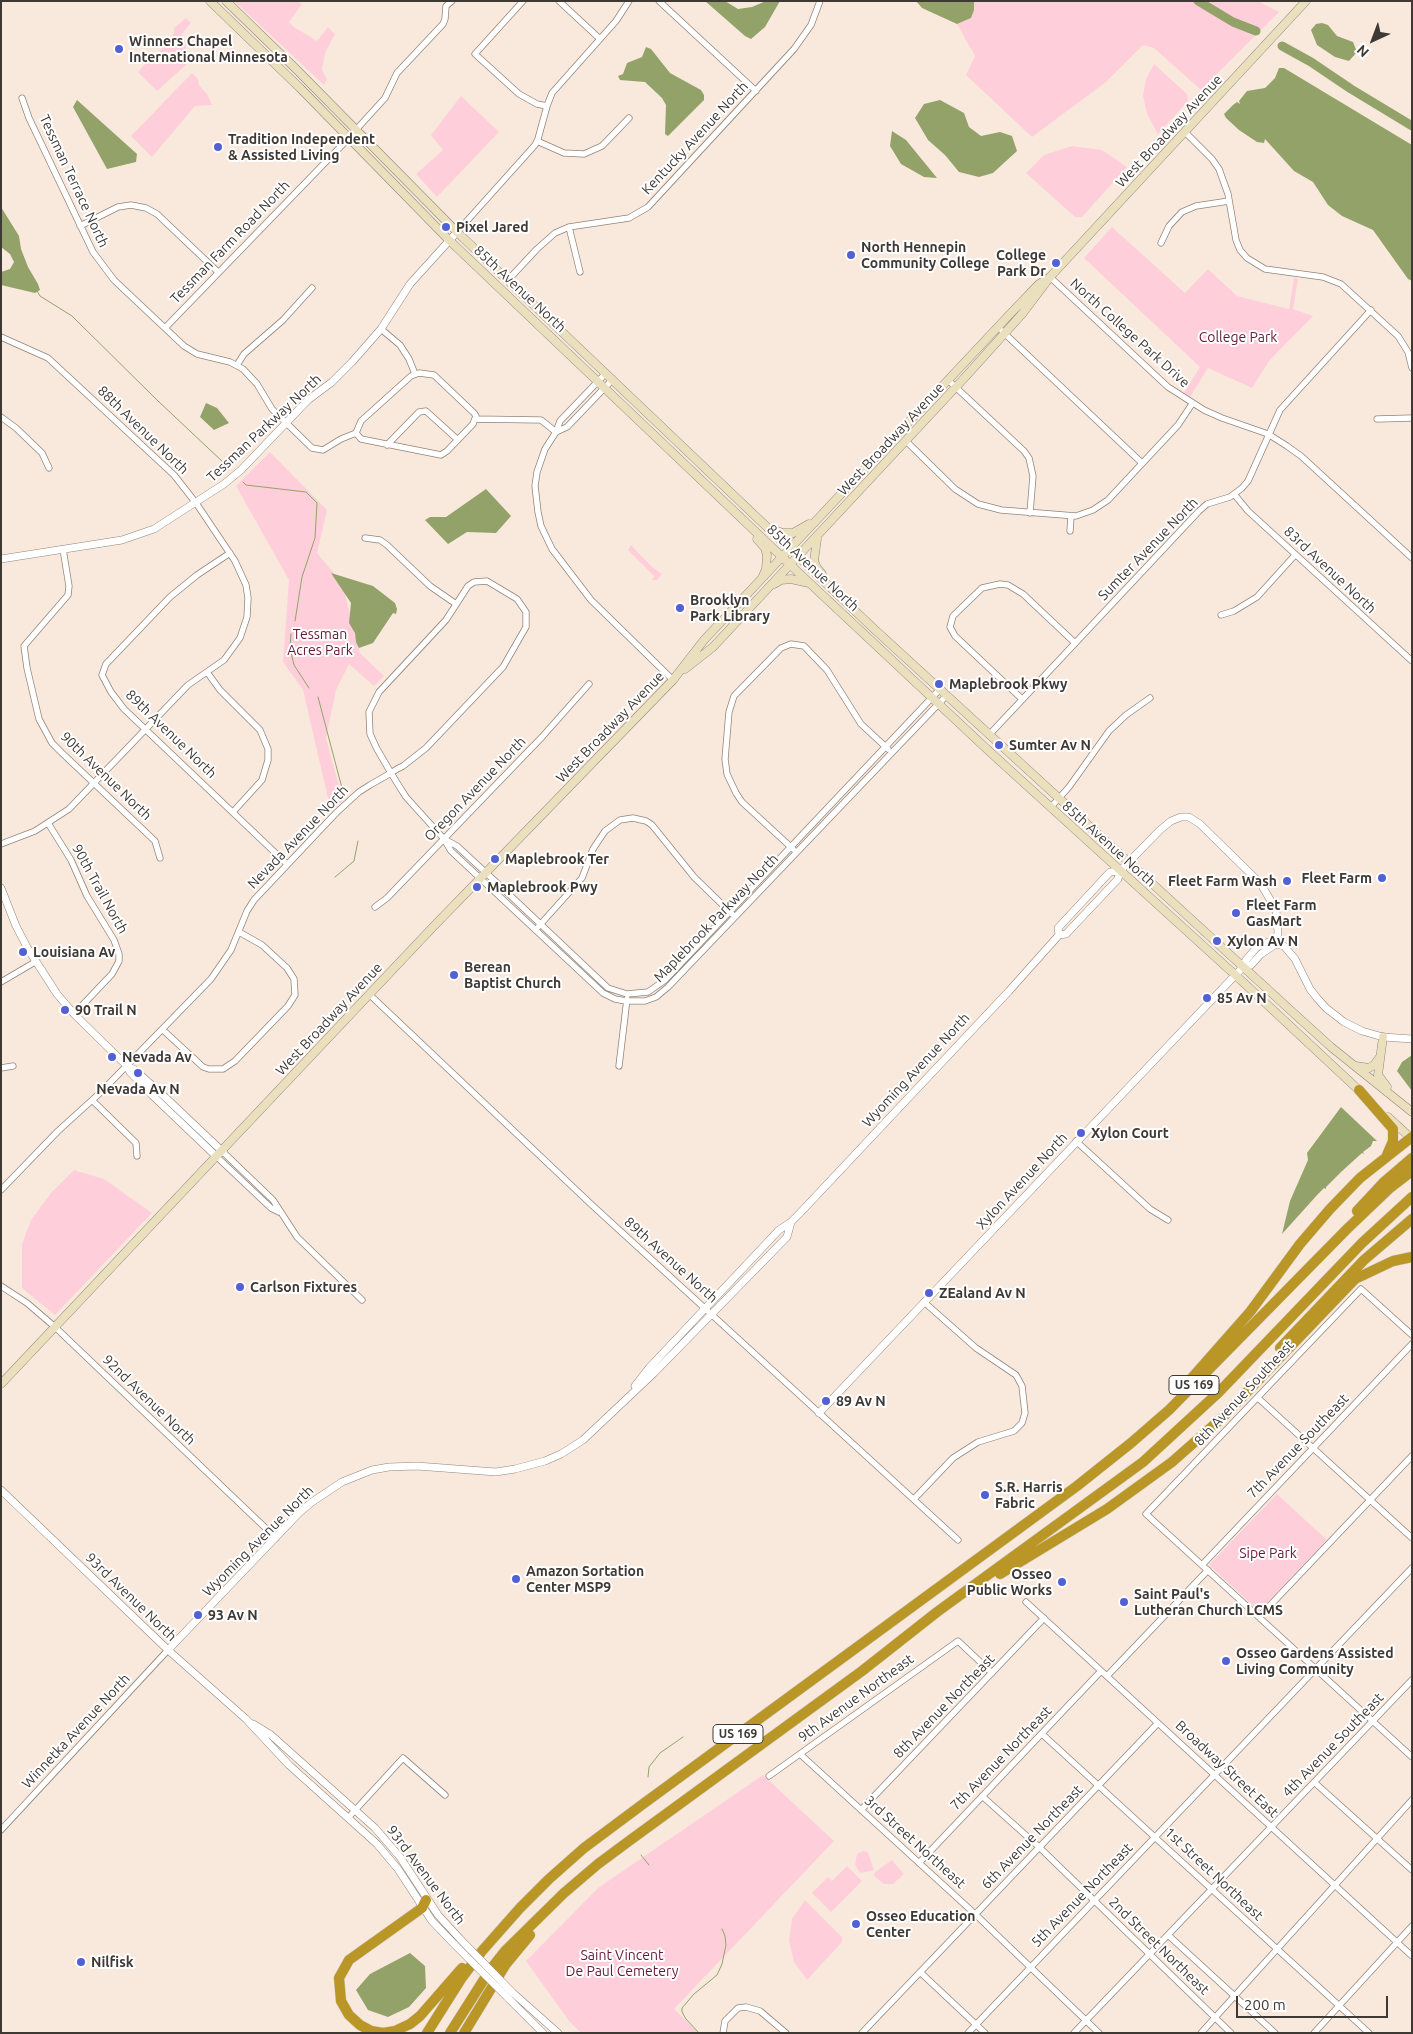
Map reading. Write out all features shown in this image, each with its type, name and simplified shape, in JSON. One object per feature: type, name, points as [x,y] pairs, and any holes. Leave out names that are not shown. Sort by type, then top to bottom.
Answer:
[{"type":"highway","points":[[1359,1090],[1393,1129],[1394,1141],[1387,1156]]},
{"type":"highway","points":[[1131,1443],[1240,1324],[1300,1244],[1330,1209],[1360,1178],[1411,1138]]},
{"type":"highway","points":[[1325,1251],[1348,1220],[1384,1182],[1412,1158]]},
{"type":"highway","name":"US 169","points":[[427,2033],[461,1979],[492,1940],[549,1879],[584,1848],[1078,1486],[1131,1443],[1169,1410],[1325,1251],[1390,1188],[1412,1171]]},
{"type":"highway","name":"US 169","points":[[450,2033],[490,1970],[505,1951],[564,1893],[598,1864],[855,1676],[937,1612],[1068,1518],[1149,1456],[1219,1392],[1362,1243],[1412,1197]]},
{"type":"highway","points":[[1223,1417],[1298,1328],[1364,1260],[1412,1219]]},
{"type":"highway","points":[[937,1612],[1107,1509],[1172,1462],[1223,1417],[1356,1279],[1393,1260],[1412,1257]]},
{"type":"highway","points":[[955,1576],[967,1591]]},
{"type":"highway","points":[[464,2033],[506,1964],[564,1893]]},
{"type":"highway","points":[[424,1904],[349,1960],[339,1978],[341,2001],[349,2016],[371,2031],[383,2033],[395,2031],[410,2024],[420,2016],[468,1961],[492,1940]]},
{"type":"main road","name":"85th Avenue North","points":[[210,1],[449,240],[810,584],[1411,1138]]},
{"type":"main road","name":"85th Avenue North","points":[[226,1],[457,232],[873,628],[1331,1047],[1409,1110]]},
{"type":"main road","name":"West Broadway Avenue","points":[[1,1384],[432,928],[676,677],[713,647],[798,557],[1005,334],[1033,301],[1050,277],[1306,1]]},
{"type":"main road","points":[[237,26],[244,19]]},
{"type":"main road","name":"West Broadway Avenue","points":[[676,677],[698,646],[1039,284],[1050,277]]},
{"type":"main road","points":[[667,447],[676,461],[758,539],[765,548],[767,558],[766,569],[758,583]]},
{"type":"main road","points":[[768,528],[782,533],[797,532],[835,501]]},
{"type":"main road","points":[[818,535],[814,554],[817,568],[868,617],[873,628]]},
{"type":"main road","points":[[766,590],[781,580],[787,579],[797,579],[810,584]]},
{"type":"main road","points":[[1383,1038],[1378,1070],[1380,1079],[1409,1110]]},
{"type":"main road","points":[[1354,1065],[1369,1068],[1377,1062],[1382,1054]]},
{"type":"street","points":[[440,1],[446,6],[452,1]]},
{"type":"street","points":[[523,1],[475,54],[524,98],[546,106]]},
{"type":"street","points":[[559,1],[600,39]]},
{"type":"street","points":[[457,232],[537,142],[546,106],[557,87],[616,21],[629,1]]},
{"type":"street","points":[[659,1],[756,91]]},
{"type":"street","name":"Kentucky Avenue North","points":[[508,280],[546,239],[555,233],[569,227],[634,216],[648,207],[756,91],[803,37],[811,25],[820,1]]},
{"type":"street","name":"Tessman Farm Road North","points":[[165,328],[385,98],[397,73],[443,24],[446,6]]},
{"type":"street","name":"Tessman Terrace North","points":[[22,98],[29,118],[92,252],[104,268],[190,350],[237,365],[253,379],[269,405],[312,448],[318,450],[327,448],[341,439],[356,433]]},
{"type":"street","points":[[537,142],[564,154],[584,154],[606,143],[629,118]]},
{"type":"street","points":[[1185,132],[1212,158],[1224,181],[1236,240],[1240,250],[1255,264],[1275,271],[1332,280],[1348,289],[1398,336],[1410,357],[1412,368]]},
{"type":"street","points":[[1160,243],[1168,226],[1182,212],[1196,206],[1229,201]]},
{"type":"street","points":[[80,226],[118,207],[131,205],[146,208],[156,214],[218,272]]},
{"type":"street","points":[[569,227],[580,272]]},
{"type":"street","name":"Tessman Parkway North","points":[[1,559],[122,540],[154,529],[196,503],[233,476],[308,400],[332,382],[381,329],[410,284],[457,232]]},
{"type":"street","name":"North College Park Drive","points":[[1050,277],[1168,388],[1192,404],[1222,418],[1268,434],[1301,456],[1412,558]]},
{"type":"street","points":[[237,365],[244,354],[283,320],[312,288]]},
{"type":"street","name":"Sumter Avenue North","points":[[989,735],[1199,511],[1207,504],[1234,494],[1248,481],[1277,415],[1371,310]]},
{"type":"street","points":[[998,327],[1142,463]]},
{"type":"street","points":[[381,329],[400,345],[409,359],[415,374]]},
{"type":"street","name":"88th Avenue North","points":[[1,337],[40,353],[54,363],[166,466],[196,503],[230,552],[242,572],[248,598],[247,617],[240,638],[224,660],[207,672]]},
{"type":"street","points":[[424,373],[434,375],[474,413],[475,420],[458,440],[442,454],[366,441],[361,439],[356,433],[361,421],[415,374],[424,373]]},
{"type":"street","points":[[606,373],[560,421],[541,459],[535,486],[538,512],[546,538],[555,553],[595,605],[676,677]]},
{"type":"street","points":[[556,432],[567,427],[612,379]]},
{"type":"street","points":[[948,380],[1024,451],[1029,458],[1033,476],[1030,513]]},
{"type":"street","points":[[906,441],[966,498],[990,508],[1071,516],[1085,514],[1101,506],[1178,425],[1192,404]]},
{"type":"street","points":[[387,445],[419,412],[426,411],[458,440]]},
{"type":"street","points":[[1,418],[16,428],[42,454],[49,468]]},
{"type":"street","points":[[1377,418],[1412,418]]},
{"type":"street","points":[[475,420],[542,420],[556,432]]},
{"type":"street","name":"83rd Avenue North","points":[[1234,494],[1248,511],[1412,661]]},
{"type":"street","points":[[1070,531],[1071,516]]},
{"type":"street","points":[[364,538],[380,540],[387,545],[430,586],[456,604],[446,620],[379,692],[371,704],[368,719],[370,734],[391,773],[412,805],[444,839],[451,851],[541,924],[608,988],[627,994],[619,1066]]},
{"type":"street","name":"90th Avenue North","points":[[63,549],[69,586],[68,595],[24,646],[26,668],[35,706],[45,731],[62,753],[156,841],[160,858]]},
{"type":"street","name":"89th Avenue North","points":[[230,552],[183,585],[106,664],[102,675],[111,692],[120,703],[287,864]]},
{"type":"street","points":[[1221,615],[1234,611],[1256,596],[1295,555]]},
{"type":"street","name":"Nevada Avenue North","points":[[1,1190],[3,1182],[93,1101],[219,970],[231,950],[247,911],[254,900],[287,864],[352,797],[415,757],[436,738],[503,667],[522,635],[527,620],[523,604],[511,594],[492,583],[480,581],[474,582],[464,591],[456,604]]},
{"type":"street","points":[[1022,699],[952,632],[951,621],[958,611],[982,588],[1000,584],[1008,585],[1024,594],[1075,643]]},
{"type":"street","points":[[797,853],[742,802],[733,789],[727,774],[725,759],[729,712],[734,696],[781,648],[791,644],[804,646],[827,670],[861,724],[891,752]]},
{"type":"street","points":[[1,844],[17,839],[48,823],[69,809],[188,685],[207,672],[220,690],[260,730],[268,749],[268,760],[262,780],[233,812]]},
{"type":"street","name":"Oregon Avenue North","points":[[374,907],[387,898],[444,839],[589,684]]},
{"type":"street","name":"Maplebrook Parkway North","points":[[627,994],[638,994],[657,987],[940,689]]},
{"type":"street","name":"Maplebrook Parkway North","points":[[626,1002],[645,1001],[662,992],[736,917],[946,695]]},
{"type":"street","points":[[1051,807],[1069,787],[1109,731],[1126,715],[1150,698]]},
{"type":"street","name":"Wyoming Avenue North","points":[[624,1400],[649,1368],[705,1308],[779,1230],[791,1222],[1009,991],[1058,934],[1058,928],[1110,872],[1120,870],[1171,821],[1181,817],[1189,817],[1200,824],[1261,884],[1276,910],[1278,932],[1276,944]]},
{"type":"street","points":[[535,930],[582,878],[593,849],[605,831],[620,820],[633,818],[646,821],[652,825],[694,877],[736,917]]},
{"type":"street","name":"90th Trail North","points":[[48,823],[71,860],[87,896],[114,940],[119,954],[119,962],[112,974],[74,1014]]},
{"type":"street","name":"Wyoming Avenue North","points":[[1058,934],[1066,934],[1118,879],[1120,870]]},
{"type":"street","points":[[483,876],[535,930],[603,993],[615,1000],[626,1002]]},
{"type":"street","points":[[1,888],[16,926],[35,962],[74,1014],[126,1065],[152,1096],[220,1154],[270,1208],[279,1212],[297,1237],[362,1300]]},
{"type":"street","points":[[163,1030],[203,1066],[216,1070],[229,1066],[235,1061],[288,1006],[295,995],[294,979],[287,968],[262,945],[238,932]]},
{"type":"street","points":[[1276,944],[1284,946],[1290,952],[1310,989],[1326,1008],[1354,1027],[1383,1038],[1412,1039]]},
{"type":"street","name":"Xylon Avenue North","points":[[819,1413],[1235,975],[1243,967],[1251,964],[1261,954],[1276,944]]},
{"type":"street","points":[[1,982],[35,962]]},
{"type":"street","name":"89th Avenue North","points":[[370,995],[593,1206],[958,1540]]},
{"type":"street","points":[[1,1068],[13,1066]]},
{"type":"street","points":[[93,1101],[136,1143],[137,1156]]},
{"type":"street","points":[[1076,1142],[1150,1210],[1168,1220]]},
{"type":"street","name":"Wyoming Avenue North","points":[[168,1650],[312,1502],[332,1488],[372,1470],[406,1466],[496,1472],[530,1466],[561,1454],[583,1440],[654,1373],[787,1237],[791,1222]]},
{"type":"street","name":"92nd Avenue North","points":[[1,1286],[27,1302],[276,1538]]},
{"type":"street","name":"8th Avenue Southeast","points":[[1202,1565],[1146,1514],[1361,1289],[1412,1334]]},
{"type":"street","points":[[914,1499],[953,1458],[978,1442],[1014,1431],[1022,1423],[1026,1413],[1022,1386],[1016,1376],[976,1348],[924,1302]]},
{"type":"street","name":"7th Avenue Southeast","points":[[1202,1565],[1412,1344]]},
{"type":"street","points":[[1258,1398],[1412,1538]]},
{"type":"street","points":[[1259,1617],[1412,1456]]},
{"type":"street","name":"93rd Avenue North","points":[[1,1490],[168,1650],[246,1719],[288,1765],[348,1818],[386,1855],[424,1904],[458,1943],[510,1995],[543,2033]]},
{"type":"street","points":[[1202,1565],[1412,1757]]},
{"type":"street","name":"5th Avenue Northeast","points":[[968,2033],[1412,1568]]},
{"type":"street","points":[[1106,1676],[1208,1570]]},
{"type":"street","name":"Broadway Street East","points":[[1026,1602],[1412,1956]]},
{"type":"street","name":"8th Avenue Northeast","points":[[861,1810],[1044,1618]]},
{"type":"street","name":"9th Avenue Northeast","points":[[769,1776],[958,1641],[992,1673]]},
{"type":"street","name":"Winnetka Avenue North","points":[[1,1830],[168,1650]]},
{"type":"street","name":"7th Avenue Northeast","points":[[919,1863],[1101,1671]]},
{"type":"street","name":"4th Avenue Southeast","points":[[1074,2033],[1412,1680]]},
{"type":"street","name":"93rd Avenue North","points":[[246,1719],[271,1735],[356,1810],[392,1845],[405,1864],[424,1904]]},
{"type":"street","name":"6th Avenue Northeast","points":[[862,2033],[1158,1722]]},
{"type":"street","name":"1st Street Northeast","points":[[1042,1734],[1276,1950],[1369,2033]]},
{"type":"street","name":"3rd Street Northeast","points":[[800,1754],[975,1914],[1098,2033]]},
{"type":"street","points":[[348,1818],[404,1758],[445,1795]]},
{"type":"street","points":[[1314,1782],[1412,1870]]},
{"type":"street","name":"2nd Street Northeast","points":[[982,1796],[1039,1847],[1231,2033]]},
{"type":"street","points":[[1201,2033],[1412,1800]]},
{"type":"street","points":[[1314,2033],[1412,1926]]},
{"type":"street","points":[[1168,1935],[1275,2033]]},
{"type":"street","points":[[920,1972],[985,2033]]},
{"type":"street","name":"93rd Avenue North","points":[[510,1995],[558,2033]]},
{"type":"street","points":[[723,2033],[723,2027],[729,2016],[738,2008],[746,2007],[760,2011],[786,2033]]},
{"type":"green space","points":[[234,1],[298,1],[302,4],[289,22],[294,27],[317,41],[328,27],[335,34],[325,53],[322,70],[327,79],[324,85]]},
{"type":"green space","points":[[974,1],[1258,1],[1279,12],[1201,90],[1154,48],[1143,45],[1106,82],[1032,137],[966,75],[975,56],[957,24],[971,18]]},
{"type":"green space","points":[[186,18],[191,23],[182,34],[186,44],[187,64],[157,91],[138,72],[150,59],[155,57],[174,33],[174,28]]},
{"type":"green space","points":[[1154,64],[1187,94],[1188,101],[1158,134],[1147,114],[1143,96],[1146,79]]},
{"type":"green space","points":[[192,73],[198,79],[199,85],[207,94],[212,105],[195,106],[152,157],[131,136]]},
{"type":"green space","points":[[461,96],[499,132],[437,197],[416,174],[443,150],[431,135]]},
{"type":"green space","points":[[1072,146],[1102,150],[1127,167],[1082,217],[1075,217],[1026,173],[1044,155]]},
{"type":"green space","name":"College Park","points":[[1112,227],[1185,293],[1208,269],[1237,296],[1289,309],[1294,278],[1298,279],[1293,309],[1313,316],[1269,361],[1252,388],[1208,368],[1190,397],[1184,393],[1200,367],[1084,258]]},
{"type":"green space","name":"Tessman Acres Park","points":[[270,452],[327,510],[317,553],[342,583],[360,653],[384,676],[374,686],[349,664],[336,690],[326,738],[343,801],[331,811],[303,690],[283,662],[289,580],[236,486]]},
{"type":"green space","points":[[631,545],[651,566],[662,574],[657,580],[652,580],[654,576],[628,550]]},
{"type":"green space","points":[[74,1170],[104,1179],[152,1213],[55,1315],[22,1288],[22,1244],[31,1220],[51,1193]]},
{"type":"green space","name":"Sipe Park","points":[[1277,1494],[1327,1540],[1259,1611],[1209,1565]]},
{"type":"green space","name":"Saint Vincent De Paul Cemetery","points":[[763,1775],[834,1841],[674,2009],[699,2033],[581,2033],[569,2021],[526,1961],[598,1888]]},
{"type":"green space","points":[[863,1851],[868,1852],[874,1870],[860,1873],[855,1865],[857,1854]]},
{"type":"green space","points":[[892,1860],[904,1874],[893,1884],[884,1884],[874,1876],[875,1872]]},
{"type":"green space","points":[[847,1866],[862,1881],[831,1912],[812,1893],[828,1877],[832,1881]]},
{"type":"green space","points":[[805,1900],[842,1937],[842,1942],[807,1980],[794,1962],[789,1941],[792,1919]]},
{"type":"shaded area","points":[[705,1],[725,1],[738,9],[752,7],[766,1],[780,1],[765,27],[751,39],[745,36]]},
{"type":"shaded area","points":[[916,1],[974,1],[974,10],[971,18],[957,24],[922,8]]},
{"type":"shaded area","points":[[1316,24],[1328,25],[1337,36],[1353,42],[1357,52],[1349,61],[1335,57],[1317,45],[1311,30]]},
{"type":"shaded area","points":[[646,47],[651,49],[670,73],[701,90],[704,95],[704,100],[668,136],[665,134],[666,105],[662,98],[645,82],[620,80],[618,76],[623,74],[627,63],[642,57]]},
{"type":"shaded area","points":[[1279,68],[1284,68],[1412,145],[1412,281],[1408,279],[1373,230],[1342,216],[1328,205],[1313,182],[1294,171],[1265,139],[1264,143],[1257,142],[1239,130],[1226,118],[1224,114],[1237,102],[1240,104],[1239,101],[1247,91],[1265,88],[1275,78]]},
{"type":"shaded area","points":[[77,100],[137,154],[136,162],[107,169],[73,107]]},
{"type":"shaded area","points":[[940,100],[964,113],[969,127],[981,136],[1000,132],[1012,136],[1017,151],[993,173],[979,177],[959,172],[945,155],[928,140],[915,118],[924,104]]},
{"type":"shaded area","points":[[892,131],[906,140],[937,178],[924,177],[901,164],[890,146]]},
{"type":"shaded area","points":[[1,207],[19,236],[21,249],[28,267],[38,284],[40,290],[35,293],[1,285],[1,272],[10,269],[14,262],[10,254],[1,247]]},
{"type":"shaded area","points":[[206,403],[217,408],[229,423],[214,430],[200,417]]},
{"type":"shaded area","points":[[486,489],[511,516],[496,533],[467,532],[448,544],[425,520],[430,517],[446,517]]},
{"type":"shaded area","points":[[331,573],[373,586],[395,603],[396,614],[393,613],[373,643],[359,648],[355,633],[349,623],[351,603]]},
{"type":"shaded area","points":[[1412,1055],[1412,1091],[1397,1071],[1402,1062]]},
{"type":"shaded area","points":[[1341,1107],[1377,1141],[1373,1141],[1371,1146],[1363,1152],[1364,1154],[1362,1153],[1341,1172],[1326,1189],[1324,1188],[1282,1234],[1290,1201],[1308,1160],[1307,1153]]},
{"type":"shaded area","points":[[410,1953],[425,1966],[426,1988],[409,2007],[388,2017],[368,2010],[356,1990],[370,1974]]},
{"type":"waterway","points":[[1198,1],[1233,22],[1256,31]]},
{"type":"waterway","points":[[1282,46],[1311,62],[1412,126]]},
{"type":"waterway","points":[[37,291],[40,296],[72,316],[224,463]]},
{"type":"waterway","points":[[243,482],[246,485],[306,492],[317,503],[315,538],[302,577],[295,621]]},
{"type":"waterway","points":[[291,634],[290,648],[294,665],[309,688]]},
{"type":"waterway","points":[[318,697],[342,788]]},
{"type":"waterway","points":[[335,877],[354,861],[358,841]]},
{"type":"waterway","points":[[648,1777],[649,1767],[660,1753],[683,1737]]},
{"type":"waterway","points":[[641,1855],[649,1865]]},
{"type":"waterway","points":[[699,2033],[686,2019],[682,2008],[694,1994],[717,1975],[722,1964],[726,1945],[722,1929]]},
{"type":"place","name":"Winners Chapel International Minnesota","points":[[119,49]]},
{"type":"place","name":"Tradition Independent & Assisted Living","points":[[218,147]]},
{"type":"place","name":"Pixel Jared","points":[[446,227]]},
{"type":"place","name":"North Hennepin Community College","points":[[851,255]]},
{"type":"place","name":"College Park Dr","points":[[1056,263]]},
{"type":"place","name":"Brooklyn Park Library","points":[[680,608]]},
{"type":"place","name":"Maplebrook Pkwy","points":[[939,684]]},
{"type":"place","name":"Sumter Av N","points":[[999,745]]},
{"type":"place","name":"Maplebrook Ter","points":[[495,859]]},
{"type":"place","name":"Fleet Farm","points":[[1382,878]]},
{"type":"place","name":"Fleet Farm Wash","points":[[1287,881]]},
{"type":"place","name":"Maplebrook Pwy","points":[[477,887]]},
{"type":"place","name":"Fleet Farm GasMart","points":[[1236,913]]},
{"type":"place","name":"Xylon Av N","points":[[1217,941]]},
{"type":"place","name":"Louisiana Av","points":[[23,952]]},
{"type":"place","name":"Berean Baptist Church","points":[[454,975]]},
{"type":"place","name":"85 Av N","points":[[1207,998]]},
{"type":"place","name":"90 Trail N","points":[[65,1010]]},
{"type":"place","name":"Nevada Av","points":[[112,1057]]},
{"type":"place","name":"Nevada Av N","points":[[138,1073]]},
{"type":"place","name":"Xylon Court","points":[[1081,1133]]},
{"type":"place","name":"Carlson Fixtures","points":[[240,1287]]},
{"type":"place","name":"ZEaland Av N","points":[[929,1293]]},
{"type":"place","name":"89 Av N","points":[[826,1401]]},
{"type":"place","name":"S.R. Harris Fabric","points":[[985,1495]]},
{"type":"place","name":"Amazon Sortation Center MSP9","points":[[516,1579]]},
{"type":"place","name":"Osseo Public Works","points":[[1062,1582]]},
{"type":"place","name":"Saint Paul's Lutheran Church LCMS","points":[[1124,1602]]},
{"type":"place","name":"93 Av N","points":[[198,1615]]},
{"type":"place","name":"Osseo Gardens Assisted Living Community","points":[[1226,1661]]},
{"type":"place","name":"Osseo Education Center","points":[[856,1924]]},
{"type":"place","name":"Nilfisk","points":[[81,1962]]}]
